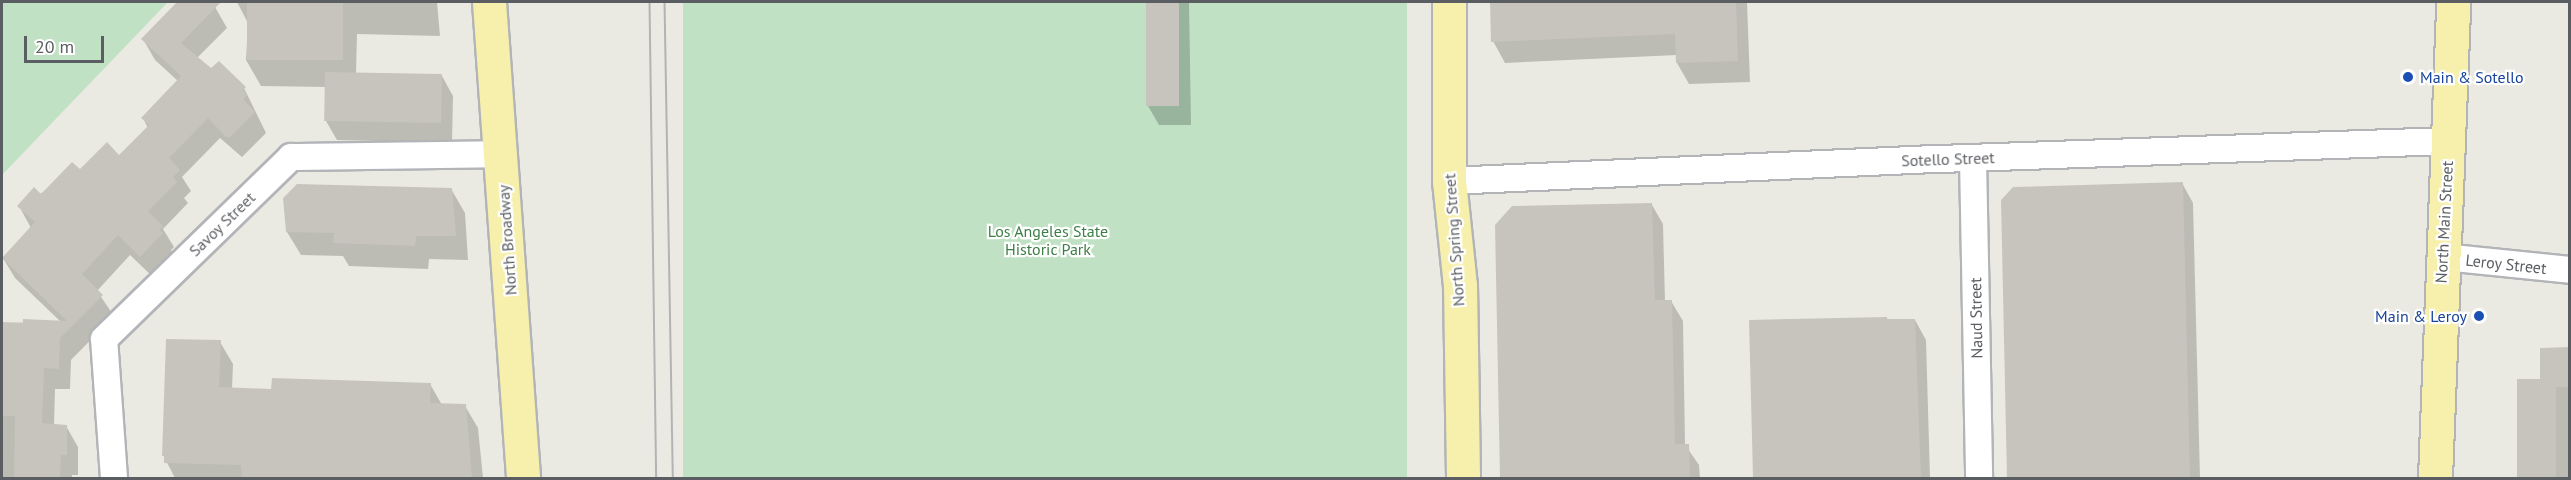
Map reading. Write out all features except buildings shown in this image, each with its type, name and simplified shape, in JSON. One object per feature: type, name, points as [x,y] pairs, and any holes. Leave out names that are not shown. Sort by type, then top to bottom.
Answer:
[{"type":"main road","name":"North Broadway","points":[[489,2],[523,478]]},
{"type":"main road","name":"North Spring Street","points":[[1449,2],[1449,182],[1460,285],[1463,478]]},
{"type":"main road","name":"North Main Street","points":[[2435,478],[2452,2]]},
{"type":"street","name":"Sotello Street","points":[[1449,182],[1973,158],[2448,141]]},
{"type":"street","name":"Savoy Street","points":[[114,478],[104,339],[291,157],[501,154]]},
{"type":"street","name":"Naud Street","points":[[1973,158],[1979,478]]},
{"type":"street","name":"Leroy Street","points":[[2443,257],[2570,270]]},
{"type":"green space","points":[[2,2],[168,2],[2,175]]},
{"type":"green space","name":"Los Angeles State Historic Park","points":[[683,2],[1407,2],[1407,478],[683,478]]},
{"type":"tram line","points":[[650,2],[657,478]]},
{"type":"tram line","points":[[665,2],[673,478]]},
{"type":"place","name":"Main & Sotello","points":[[2408,77]]},
{"type":"place","name":"Main & Leroy","points":[[2479,316]]}]
